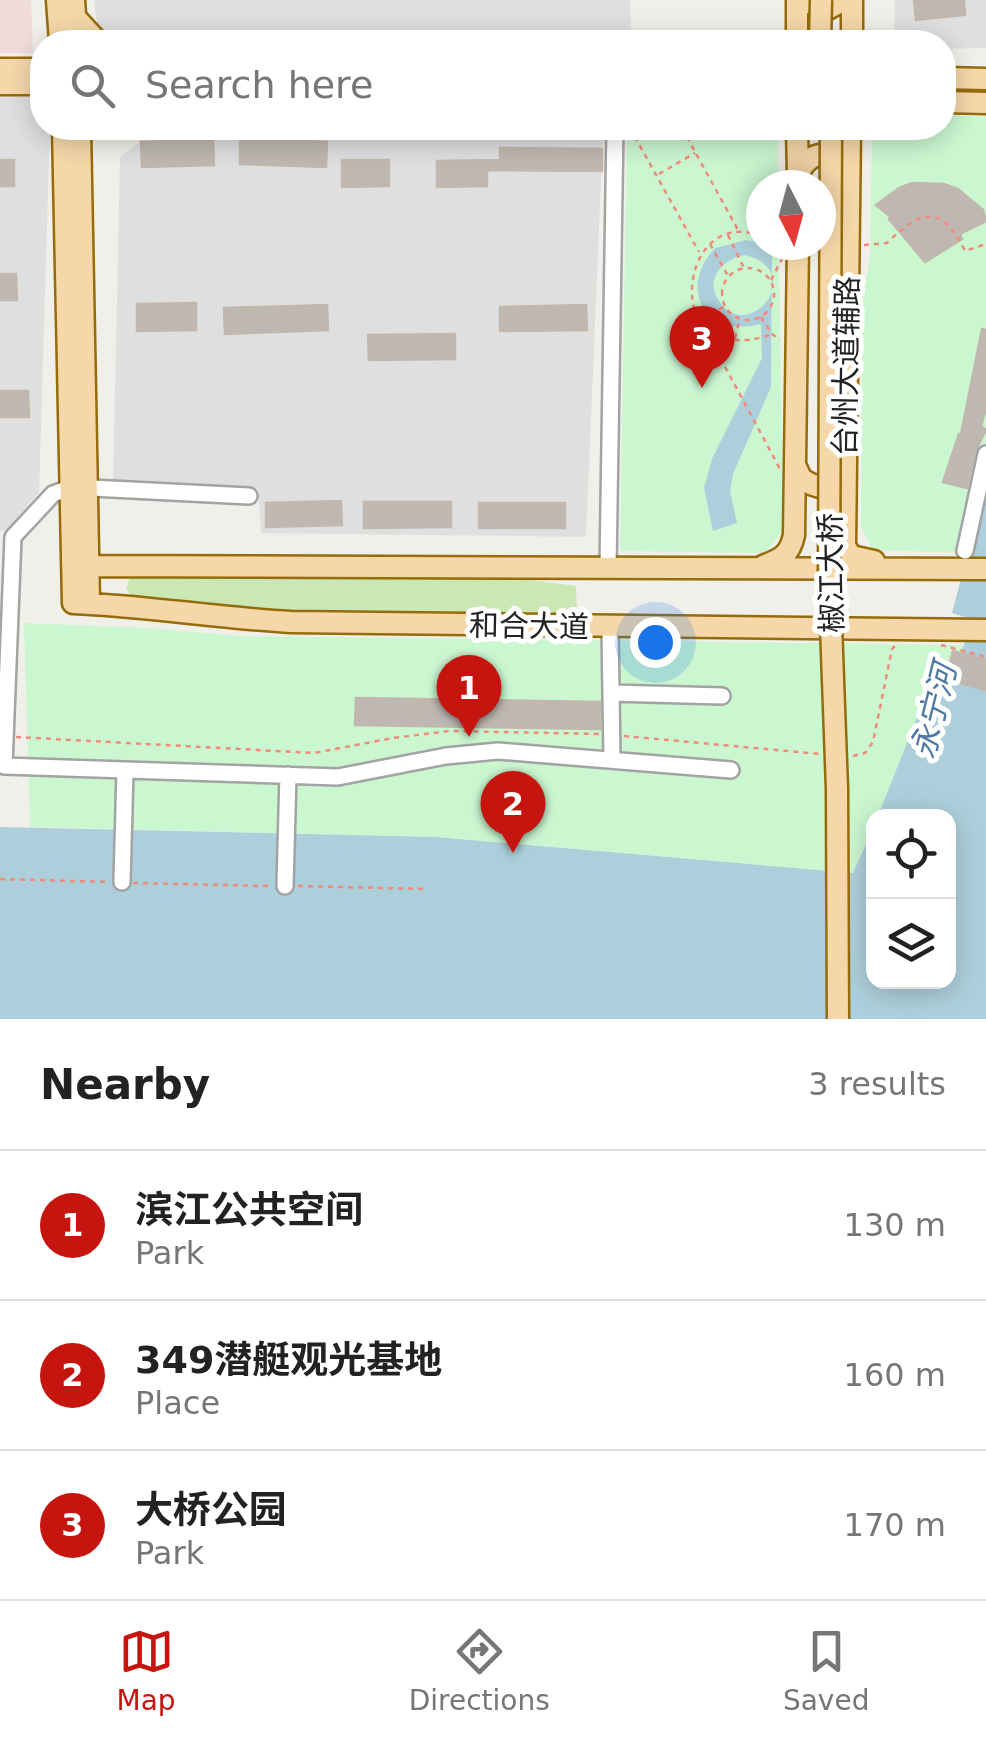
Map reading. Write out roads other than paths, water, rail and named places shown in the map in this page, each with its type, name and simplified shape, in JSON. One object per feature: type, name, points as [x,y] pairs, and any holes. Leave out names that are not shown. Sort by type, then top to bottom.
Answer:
[{"type":"main road","points":[[57,0],[59,30]]},
{"type":"main road","points":[[798,30],[800,0],[826,10],[844,0]]},
{"type":"main road","points":[[820,0],[820,30]]},
{"type":"main road","points":[[831,30],[832,0]]},
{"type":"main road","points":[[852,0],[852,30]]},
{"type":"main road","points":[[74,8],[90,30]]},
{"type":"main road","points":[[0,69],[30,69]]},
{"type":"main road","points":[[956,78],[986,79]]},
{"type":"main road","points":[[0,84],[30,84]]},
{"type":"main road","points":[[956,102],[986,103]]},
{"type":"main road","points":[[65,140],[79,487]]},
{"type":"main road","points":[[80,140],[80,566]]},
{"type":"main road","points":[[797,140],[798,170]]},
{"type":"main road","points":[[820,140],[820,170]]},
{"type":"main road","name":"椒江大桥","points":[[831,140],[829,572],[837,788],[838,1019]]},
{"type":"main road","name":"台州大道辅路","points":[[850,140],[845,546],[859,560],[954,563]]},
{"type":"main road","points":[[801,170],[804,162],[824,153],[837,155],[849,175]]},
{"type":"main road","name":"台州大道辅路","points":[[756,568],[781,559],[791,549],[798,352],[793,260]]},
{"type":"main road","name":"椒江大桥","points":[[820,260],[818,572],[825,1019]]},
{"type":"main road","points":[[795,465],[801,478],[822,488],[840,481],[845,468]]},
{"type":"main road","name":"和合大道","points":[[986,569],[954,563],[756,568],[80,566],[81,603],[135,605],[220,618],[940,637],[986,630]]},
{"type":"main road","points":[[135,605],[123,599],[123,578],[152,566]]},
{"type":"street","points":[[608,567],[615,140]]},
{"type":"street","points":[[954,563],[986,454]]},
{"type":"street","points":[[249,496],[79,487],[53,494],[13,537],[4,766],[338,776],[446,756],[498,751],[730,770]]},
{"type":"street","points":[[610,628],[612,760]]},
{"type":"street","points":[[611,694],[722,696]]},
{"type":"street","points":[[122,882],[125,770]]},
{"type":"street","points":[[286,886],[288,775]]},
{"type":"water","points":[[746,240],[746,255],[718,271],[714,285],[719,301],[732,313],[745,315],[757,310],[772,290],[771,387],[733,474],[730,491],[737,523],[713,531],[704,488],[712,459],[762,358],[761,324],[742,327],[712,317],[698,295],[704,264],[715,248]]},
{"type":"water","points":[[756,260],[772,260],[772,275]]},
{"type":"water","name":"永宁河","points":[[986,485],[986,1019],[0,1019],[0,827],[436,837],[853,873],[866,844],[866,989],[956,989],[956,809],[881,809],[927,692],[944,697],[964,645],[967,618],[952,613]]},
{"type":"place","name":"大桥公园","points":[[702,388]]},
{"type":"place","name":"滨江公共空间","points":[[469,737]]},
{"type":"place","name":"349潜艇观光基地","points":[[513,853]]}]
